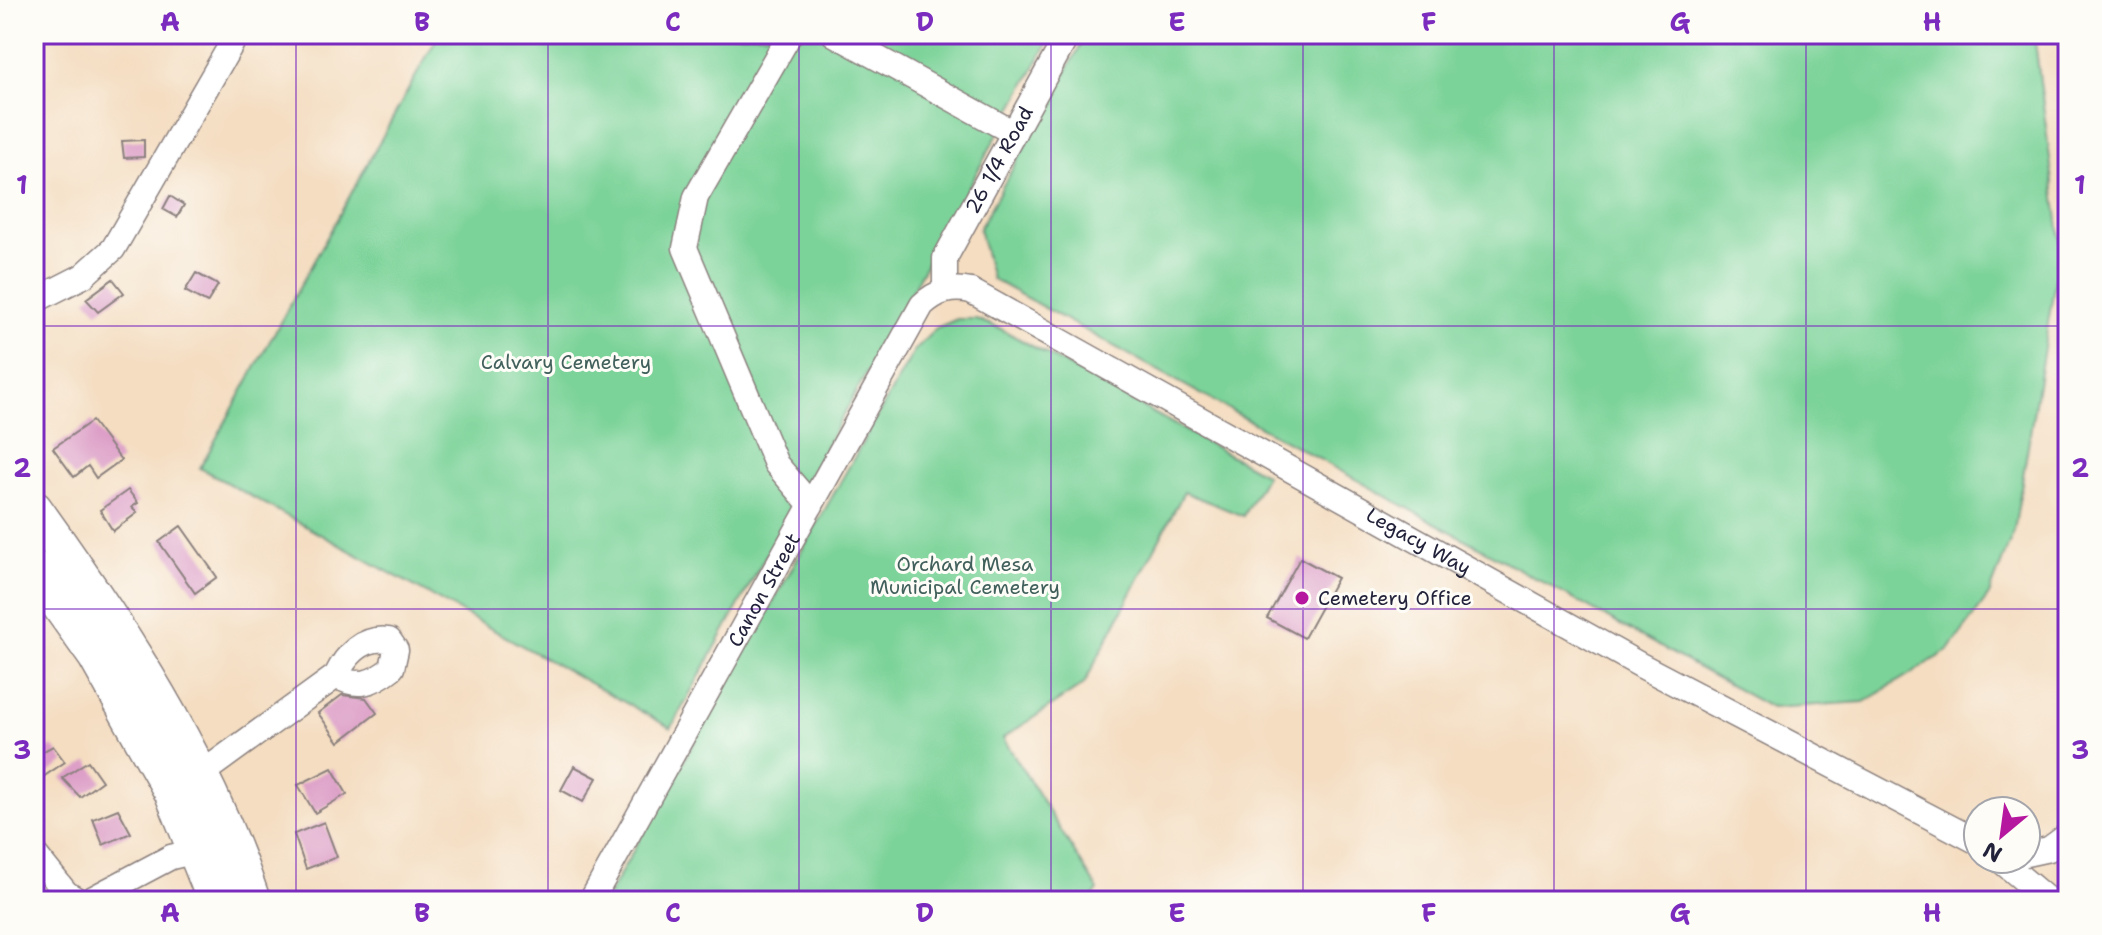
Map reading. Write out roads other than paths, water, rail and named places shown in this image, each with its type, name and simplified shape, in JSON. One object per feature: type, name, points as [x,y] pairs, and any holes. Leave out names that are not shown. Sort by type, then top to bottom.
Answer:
[{"type":"highway","points":[[34,509],[110,647],[196,851],[239,898]]},
{"type":"highway","points":[[34,569],[110,647],[201,774],[239,898]]},
{"type":"street","points":[[34,301],[83,276],[113,249],[232,43],[232,34]]},
{"type":"street","points":[[790,34],[696,197],[685,248],[776,464],[811,505]]},
{"type":"street","points":[[834,34],[1014,133]]},
{"type":"street","name":"26 1/4 Road","points":[[945,290],[945,258],[1068,34]]},
{"type":"street","name":"Canon Street","points":[[591,901],[922,305],[945,290]]},
{"type":"street","name":"Legacy Way","points":[[945,290],[971,291],[1642,666],[1962,834]]},
{"type":"street","points":[[201,774],[336,676]]},
{"type":"street","points":[[2042,851],[2068,835]]},
{"type":"street","points":[[88,901],[171,857],[196,851]]},
{"type":"street","points":[[34,853],[66,893],[79,901]]},
{"type":"street","points":[[2017,875],[2044,899]]},
{"type":"place","name":"Cemetery Office","points":[[1302,598]]},
{"type":"park label","name":"Calvary Cemetery","points":[[566,362]]},
{"type":"park label","name":"Orchard Mesa Municipal Cemetery","points":[[965,576]]}]
